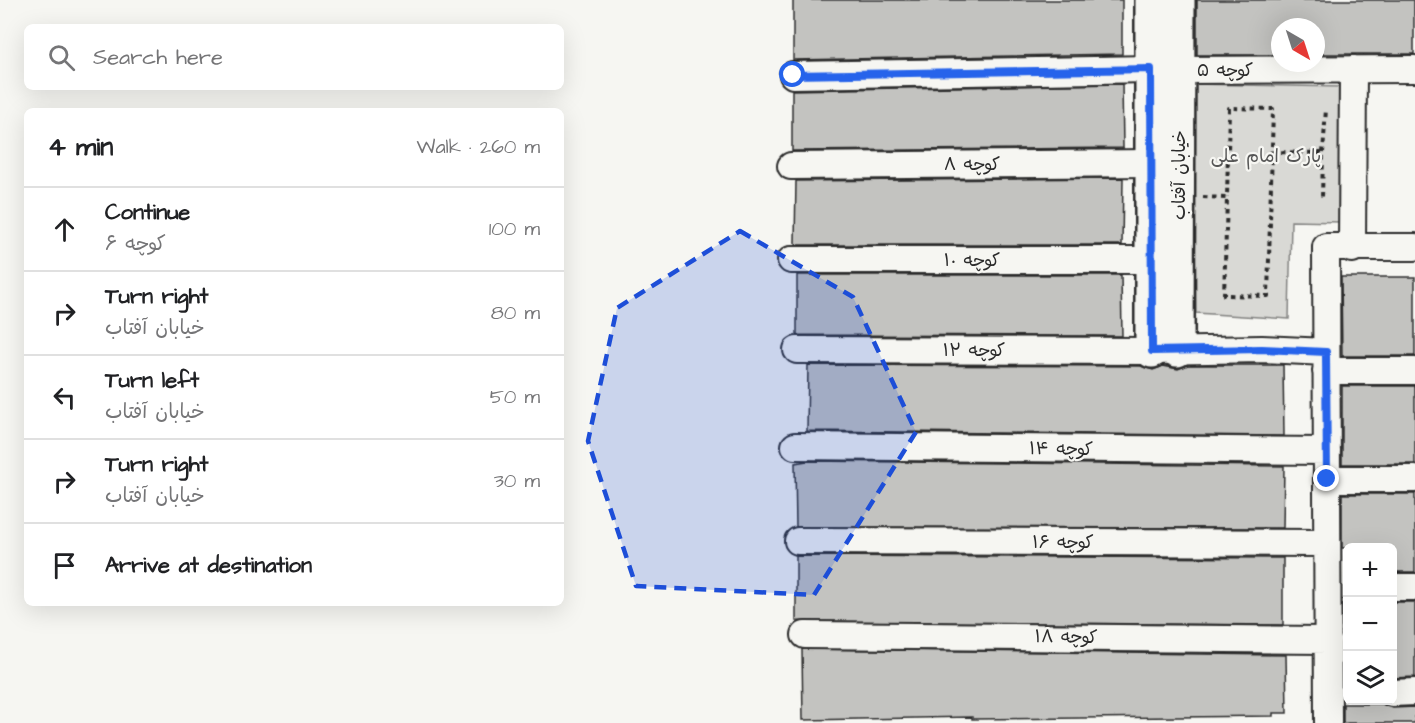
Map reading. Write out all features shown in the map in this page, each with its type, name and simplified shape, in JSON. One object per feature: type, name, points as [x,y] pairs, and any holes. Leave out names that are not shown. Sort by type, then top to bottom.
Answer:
[{"type":"street","name":"خیابان آفتاب","points":[[1165,4],[1165,70],[1179,197],[1165,351]]},
{"type":"street","points":[[1353,69],[1353,249]]},
{"type":"street","name":"کوچه ۵","points":[[793,75],[1415,69]]},
{"type":"street","name":"خیابان آفتاب","points":[[1165,70],[1152,163],[1152,260],[1165,351]]},
{"type":"street","name":"کوچه ۸","points":[[791,166],[1152,163]]},
{"type":"street","points":[[1328,723],[1338,693],[1328,640],[1337,587],[1327,543],[1326,247],[1353,249],[1415,247]]},
{"type":"street","name":"کوچه ۱۰","points":[[791,260],[1152,260]]},
{"type":"street","points":[[1165,351],[1262,349],[1326,362],[1415,371]]},
{"type":"street","name":"کوچه ۱۲","points":[[797,350],[1165,351]]},
{"type":"street","name":"کوچه ۱۴","points":[[795,446],[1327,451]]},
{"type":"street","points":[[1327,479],[1415,479]]},
{"type":"street","name":"کوچه ۱۶","points":[[798,541],[1327,543]]},
{"type":"street","points":[[1397,587],[1415,587]]},
{"type":"street","name":"کوچه ۱۸","points":[[805,635],[1328,640]]},
{"type":"street","points":[[1397,693],[1415,692]]},
{"type":"path","points":[[1322,200],[1326,103]]},
{"type":"path","points":[[1229,108],[1273,109],[1268,296],[1224,295],[1227,198],[1229,108]]},
{"type":"path","points":[[1272,152],[1323,153]]},
{"type":"path","points":[[1179,197],[1227,198]]},
{"type":"highlighted area","points":[[740,231],[853,297],[916,432],[814,595],[636,586],[588,441],[617,308]]},
{"type":"green space","name":"پارک امام علی","points":[[1193,84],[1342,87],[1342,222],[1291,221],[1289,319],[1196,313]]},
{"type":"building","points":[[793,0],[1122,0],[1122,54],[793,60]]},
{"type":"building","points":[[1197,0],[1414,0],[1414,54],[1325,54],[1325,18],[1271,18],[1271,55],[1197,55]]},
{"type":"building","points":[[1122,84],[1123,148],[792,151],[792,90]]},
{"type":"building","points":[[1123,178],[1122,245],[797,245],[795,243],[796,181]]},
{"type":"building","points":[[797,275],[1121,275],[1122,336],[797,335]]},
{"type":"building","points":[[1341,277],[1415,277],[1415,356],[1342,356]]},
{"type":"building","points":[[808,365],[1141,366],[1153,370],[1163,366],[1178,369],[1187,365],[1283,365],[1284,436],[807,431]]},
{"type":"building","points":[[1342,386],[1415,386],[1415,464],[1342,464]]},
{"type":"building","points":[[807,461],[1284,466],[1283,528],[796,527],[795,463]]},
{"type":"building","points":[[1342,494],[1415,494],[1415,572],[1397,572],[1397,543],[1343,543],[1342,548]]},
{"type":"building","points":[[796,556],[1283,558],[1283,625],[796,621]]},
{"type":"building","points":[[1397,602],[1415,602],[1415,677],[1397,678]]},
{"type":"building","points":[[802,649],[1286,655],[1287,713],[1273,713],[1273,716],[803,720]]},
{"type":"building","points":[[1343,705],[1415,707],[1415,723],[1343,723]]},
{"type":"route","points":[[793,75],[1151,69],[1152,351],[1262,349],[1326,352],[1327,479]]}]
